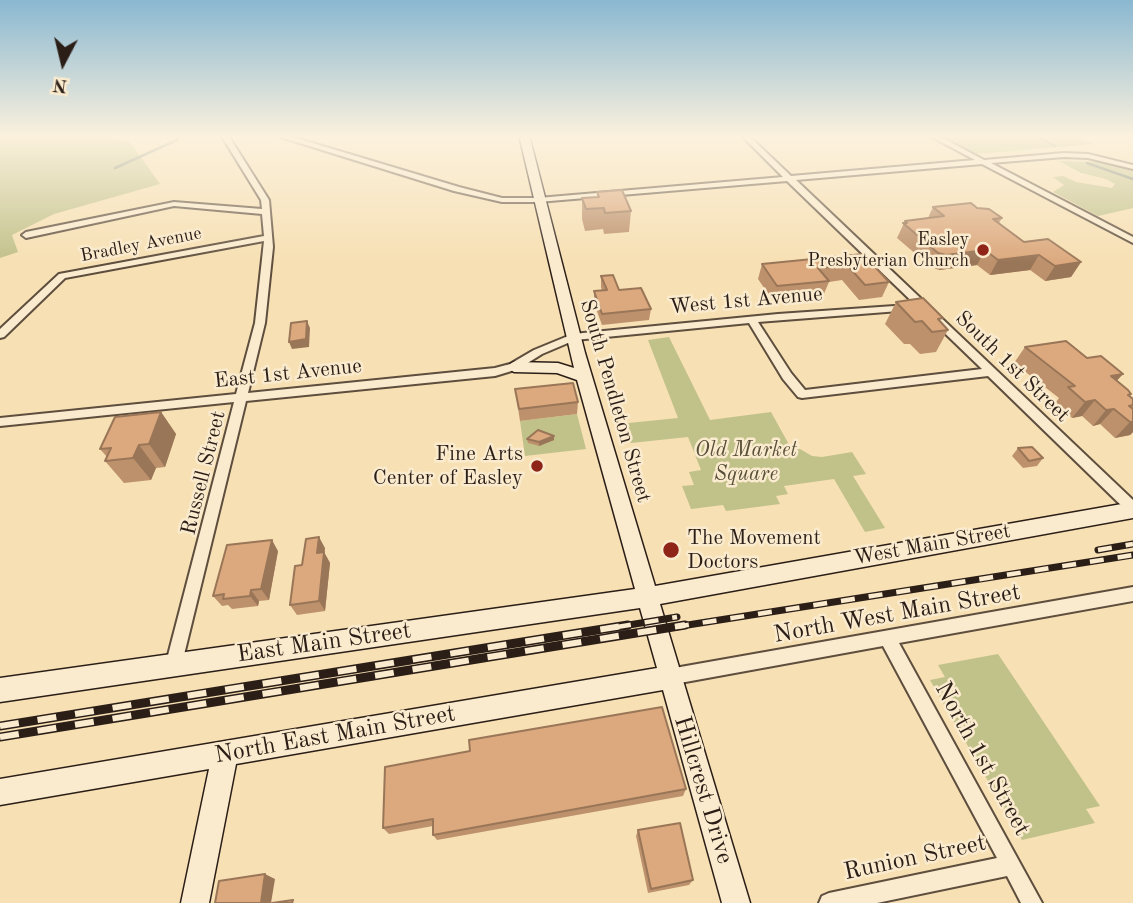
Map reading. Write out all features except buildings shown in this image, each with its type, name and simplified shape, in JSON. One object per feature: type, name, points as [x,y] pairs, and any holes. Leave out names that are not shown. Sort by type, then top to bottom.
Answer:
[{"type":"main road","name":"South Pendleton Street","points":[[533,177],[573,337],[669,677]]},
{"type":"main road","points":[[514,367],[558,368],[584,377]]},
{"type":"main road","name":"West Main Street","points":[[648,597],[1133,509]]},
{"type":"main road","name":"East Main Street","points":[[0,690],[648,597]]},
{"type":"main road","name":"North East Main Street","points":[[0,792],[669,677]]},
{"type":"main road","name":"Hillcrest Drive","points":[[669,677],[736,903]]},
{"type":"main road","points":[[195,903],[225,754]]},
{"type":"street","name":"Russell Street","points":[[174,663],[260,323],[268,238],[266,211],[260,190],[250,177]]},
{"type":"street","points":[[417,177],[502,200],[538,200],[799,177]]},
{"type":"street","points":[[1011,177],[1133,240]]},
{"type":"street","name":"South 1st Street","points":[[789,178],[1133,509]]},
{"type":"street","points":[[26,235],[173,204],[266,211]]},
{"type":"street","name":"Bradley Avenue","points":[[0,335],[62,276],[268,238]]},
{"type":"street","name":"West 1st Avenue","points":[[573,337],[923,307]]},
{"type":"street","points":[[751,320],[787,376],[802,394],[990,372]]},
{"type":"street","name":"East 1st Avenue","points":[[0,422],[466,376],[514,367],[538,352],[573,337]]},
{"type":"street","name":"North West Main Street","points":[[669,677],[1133,594]]},
{"type":"street","name":"North 1st Street","points":[[888,639],[1032,903]]},
{"type":"street","name":"Runion Street","points":[[829,903],[1012,865]]},
{"type":"green space","points":[[0,177],[155,177],[160,184],[54,214],[12,235],[18,252],[0,258]]},
{"type":"green space","points":[[1053,177],[1065,177],[1076,182],[1112,188],[1115,184],[1098,177],[1133,177],[1133,208],[1098,216],[1053,192],[1064,185]]},
{"type":"green space","name":"Old Market Square","points":[[669,337],[710,420],[771,412],[792,450],[800,449],[812,456],[822,457],[852,452],[866,474],[853,476],[885,528],[865,532],[834,479],[784,486],[788,494],[776,496],[780,504],[726,511],[723,505],[691,509],[682,486],[694,485],[689,472],[701,470],[688,437],[631,443],[623,435],[619,424],[678,418],[648,340]]},
{"type":"green space","points":[[577,414],[586,449],[525,456],[520,421]]},
{"type":"green space","points":[[998,654],[1100,806],[1086,809],[1095,823],[1022,840],[930,680],[945,677],[938,665]]},
{"type":"waterway","points":[[1128,177],[1133,179]]},
{"type":"railway","points":[[1098,550],[1133,544]]},
{"type":"railway","points":[[675,627],[1133,555]]},
{"type":"railway","points":[[617,627],[677,617]]},
{"type":"railway","points":[[0,726],[628,625]]},
{"type":"railway","points":[[0,737],[685,625]]},
{"type":"place","name":"Easley Presbyterian Church","points":[[983,250]]},
{"type":"place","name":"Fine Arts Center of Easley","points":[[537,466]]},
{"type":"place","name":"The Movement Doctors","points":[[671,550]]}]
